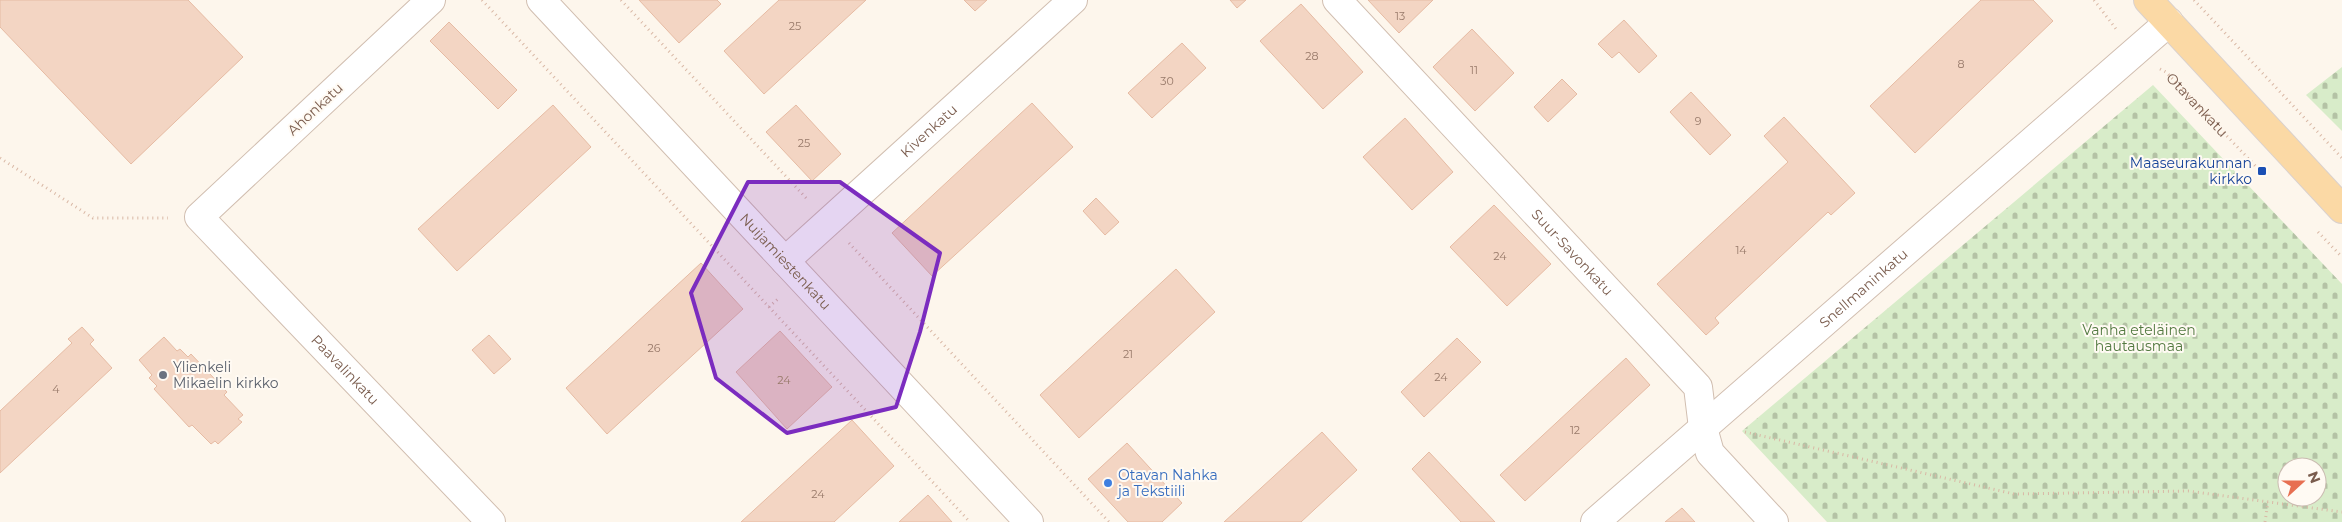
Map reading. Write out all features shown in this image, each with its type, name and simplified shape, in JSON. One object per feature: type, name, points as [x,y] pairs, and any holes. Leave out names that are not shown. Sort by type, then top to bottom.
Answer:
[{"type":"main road","points":[[2148,0],[2342,209]]},
{"type":"street","name":"Ahonkatu","points":[[199,218],[431,0]]},
{"type":"street","name":"Nuijamiestenkatu","points":[[541,0],[1028,522]]},
{"type":"street","name":"Kivenkatu","points":[[785,261],[1073,0]]},
{"type":"street","name":"Suur-Savonkatu","points":[[1337,0],[1698,387],[1703,428],[1710,453],[1774,522]]},
{"type":"street","name":"Snellmaninkatu","points":[[1595,522],[2168,22]]},
{"type":"street","name":"Paavalinkatu","points":[[199,218],[491,522]]},
{"type":"path","points":[[482,0],[970,522]]},
{"type":"path","points":[[621,0],[1109,522]]},
{"type":"path","name":"Otavankatu","points":[[2094,0],[2103,10],[2132,54],[2166,72],[2268,179]]},
{"type":"path","points":[[2194,0],[2342,158]]},
{"type":"path","points":[[0,158],[92,218],[199,218]]},
{"type":"path","points":[[2315,229],[2342,257]]},
{"type":"path","points":[[1742,431],[2014,494],[2188,490],[2342,512]]},
{"type":"path","points":[[2265,522],[2268,502]]},
{"type":"highlighted area","points":[[748,182],[840,182],[940,253],[920,332],[896,407],[787,433],[716,378],[691,293]]},
{"type":"green space","points":[[2342,67],[2342,131],[2306,95]]},
{"type":"green space","name":"Vanha eteläinen hautausmaa","points":[[2153,85],[2342,284],[2342,522],[1827,522],[1742,431]]},
{"type":"building","points":[[0,0],[188,0],[243,57],[131,164],[0,27]]},
{"type":"building","points":[[639,0],[717,0],[721,4],[679,43]]},
{"type":"building","points":[[779,0],[866,0],[764,94],[724,51]]},
{"type":"building","points":[[964,0],[987,0],[975,11]]},
{"type":"building","points":[[1230,0],[1246,0],[1237,8]]},
{"type":"building","points":[[1368,0],[1433,0],[1399,33]]},
{"type":"building","points":[[1981,0],[2033,0],[2053,21],[1915,153],[1870,106]]},
{"type":"building","points":[[1301,4],[1363,72],[1323,109],[1260,41]]},
{"type":"building","points":[[1624,20],[1657,56],[1639,73],[1619,52],[1612,58],[1598,44]]},
{"type":"building","points":[[449,22],[517,90],[498,109],[430,41]]},
{"type":"building","points":[[1472,29],[1514,73],[1475,111],[1433,67]]},
{"type":"building","points":[[1182,43],[1206,68],[1152,118],[1128,93]]},
{"type":"building","points":[[1562,79],[1577,94],[1548,122],[1534,107]]},
{"type":"building","points":[[1691,92],[1731,135],[1710,155],[1670,112]]},
{"type":"building","points":[[1032,103],[1073,147],[932,276],[892,233]]},
{"type":"building","points":[[553,105],[591,147],[457,271],[418,229]]},
{"type":"building","points":[[796,105],[841,154],[812,181],[766,132]]},
{"type":"building","points":[[1784,117],[1855,193],[1831,215],[1828,212],[1715,318],[1719,323],[1706,335],[1657,284],[1788,162],[1764,136]]},
{"type":"building","points":[[1405,118],[1453,172],[1412,210],[1363,157]]},
{"type":"building","points":[[1096,198],[1119,222],[1105,235],[1083,211]]},
{"type":"building","points":[[1494,205],[1551,264],[1507,306],[1450,247]]},
{"type":"building","points":[[701,263],[743,309],[607,434],[566,388]]},
{"type":"building","points":[[1176,269],[1215,312],[1079,438],[1040,395]]},
{"type":"building","points":[[82,327],[94,340],[90,344],[112,368],[0,473],[0,411],[72,343],[68,339]]},
{"type":"building","points":[[780,331],[832,387],[787,429],[736,372]]},
{"type":"building","points":[[489,335],[511,359],[494,374],[472,350]]},
{"type":"building","points":[[164,337],[177,351],[180,349],[188,357],[191,354],[227,392],[224,395],[243,415],[238,419],[242,422],[218,444],[215,441],[211,444],[192,425],[189,427],[154,389],[157,386],[149,378],[152,375],[139,360]]},
{"type":"building","points":[[1457,338],[1481,362],[1424,417],[1401,392]]},
{"type":"building","points":[[1626,358],[1650,385],[1525,501],[1500,475]]},
{"type":"building","points":[[852,420],[894,466],[834,522],[741,522]]},
{"type":"building","points":[[1322,432],[1357,470],[1301,522],[1224,522]]},
{"type":"building","points":[[1127,443],[1182,503],[1162,522],[1128,522],[1088,479]]},
{"type":"building","points":[[1429,452],[1495,522],[1461,522],[1412,469]]},
{"type":"building","points":[[928,495],[952,522],[899,522]]},
{"type":"building","points":[[1682,508],[1695,522],[1665,522]]},
{"type":"place","name":"Maaseurakunnan kirkko","points":[[2262,171]]},
{"type":"place","name":"Ylienkeli Mikaelin kirkko","points":[[163,375]]},
{"type":"place","name":"Otavan Nahka ja Tekstiili","points":[[1108,483]]}]
